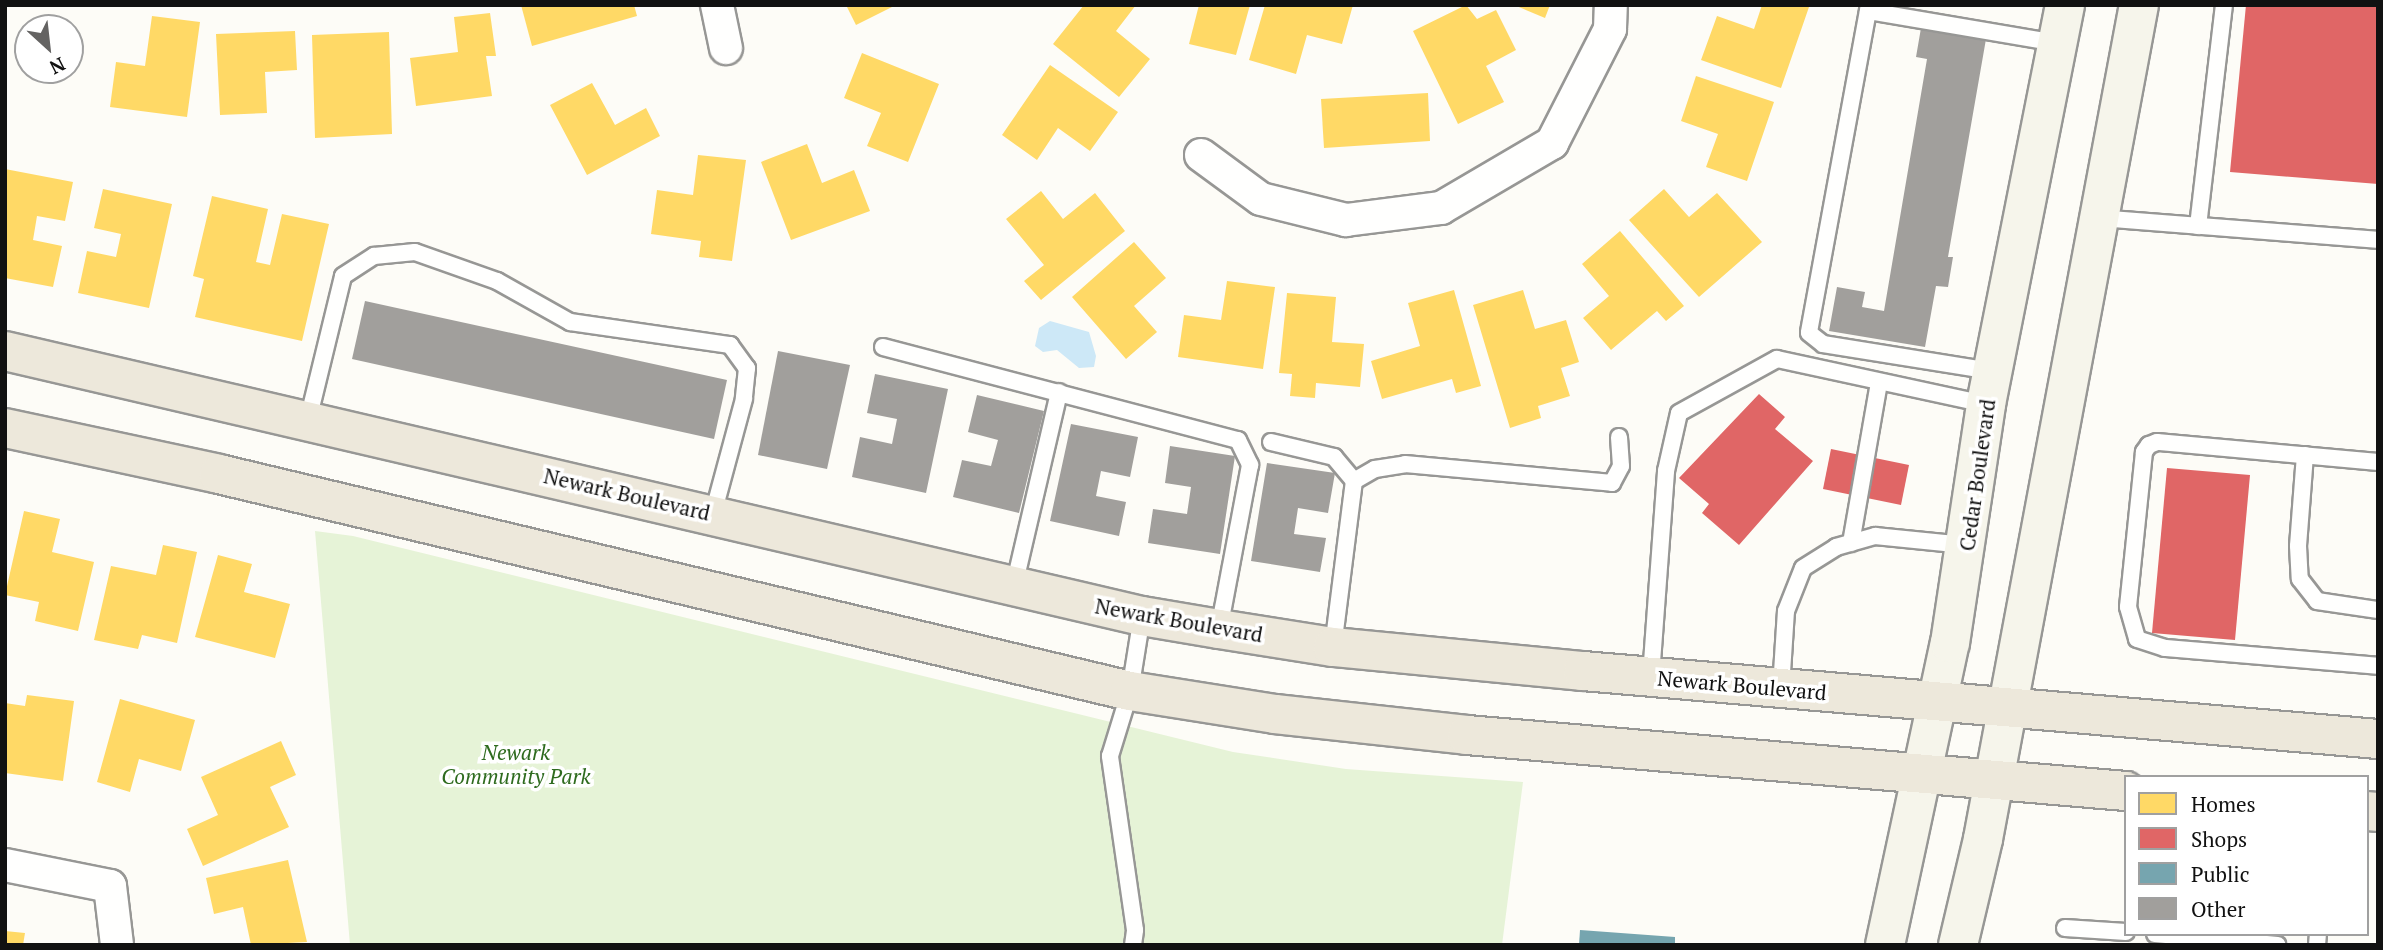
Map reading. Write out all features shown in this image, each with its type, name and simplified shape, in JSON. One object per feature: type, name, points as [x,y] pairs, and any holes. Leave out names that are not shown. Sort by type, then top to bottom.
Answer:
[{"type":"main road","name":"Newark Boulevard","points":[[5,351],[1142,616],[1219,629],[1333,647],[2378,739]]},
{"type":"main road","points":[[5,428],[232,477],[1130,691],[1275,714],[1454,734],[2124,790]]},
{"type":"street","points":[[717,5],[726,48]]},
{"type":"street","points":[[1202,155],[1261,199],[1346,220],[1441,208],[1552,143],[1610,29],[1611,5]]},
{"type":"street","name":"Cedar Boulevard","points":[[1885,945],[1938,702],[1968,545],[1989,387],[2065,5]]},
{"type":"street","points":[[1958,945],[1993,779],[2139,5]]},
{"type":"street","points":[[5,865],[110,886],[117,945]]},
{"type":"lane","points":[[2198,226],[2224,5]]},
{"type":"lane","points":[[1989,387],[1823,344],[1809,333],[1868,8],[2058,43]]},
{"type":"lane","points":[[2099,218],[2378,240]]},
{"type":"lane","points":[[308,420],[343,276],[374,256],[415,251],[497,281],[570,322],[730,345],[747,368],[744,399],[713,514]]},
{"type":"lane","points":[[883,347],[1228,434],[1245,448],[1250,465],[1219,629]]},
{"type":"lane","points":[[1651,676],[1666,471],[1679,413],[1777,359],[1879,383],[1989,387]]},
{"type":"lane","points":[[1851,543],[1879,383]]},
{"type":"lane","points":[[1014,586],[1059,391]]},
{"type":"lane","points":[[1354,481],[1376,469],[1405,464],[1612,484],[1621,466],[1619,437]]},
{"type":"lane","points":[[1271,442],[1334,457],[1354,481],[1333,647]]},
{"type":"lane","points":[[2378,462],[2157,442],[2149,445],[2128,607],[2137,639],[2165,648],[2378,666]]},
{"type":"lane","points":[[2305,455],[2298,546],[2300,579],[2317,601],[2378,610]]},
{"type":"lane","points":[[1781,688],[1786,611],[1803,568],[1836,547],[1875,536],[1968,545]]},
{"type":"lane","points":[[1133,945],[1134,916],[1110,756],[1130,691],[1142,616]]},
{"type":"lane","points":[[2065,928],[2124,932]]},
{"type":"lane","points":[[2177,936],[2278,945]]},
{"type":"green space","name":"Newark Community Park","points":[[315,531],[353,536],[1233,752],[1346,769],[1523,782],[1502,945],[350,945]]},
{"type":"water","points":[[1050,321],[1089,332],[1096,356],[1094,367],[1079,368],[1057,350],[1043,352],[1035,346],[1039,328]]},
{"type":"building: Homes","points":[[521,5],[634,5],[637,16],[532,46]]},
{"type":"building: Homes","points":[[846,5],[896,5],[856,25]]},
{"type":"building: Homes","points":[[1084,5],[1136,5],[1116,31],[1150,59],[1119,97],[1053,44]]},
{"type":"building: Homes","points":[[1199,5],[1250,5],[1236,55],[1189,44]]},
{"type":"building: Homes","points":[[1265,5],[1353,5],[1342,44],[1307,35],[1296,74],[1249,60]]},
{"type":"building: Homes","points":[[1466,5],[1477,19],[1496,10],[1516,50],[1486,66],[1504,102],[1458,124],[1413,31]]},
{"type":"building: Homes","points":[[1514,5],[1550,5],[1545,18]]},
{"type":"building: Homes","points":[[1762,5],[1809,7],[1781,88],[1701,60],[1717,16],[1754,29]]},
{"type":"building: Homes","points":[[490,13],[496,56],[486,56],[492,96],[416,106],[410,58],[458,52],[454,17]]},
{"type":"building: Homes","points":[[152,16],[200,22],[187,117],[110,107],[116,62],[145,66]]},
{"type":"building: Homes","points":[[295,31],[297,70],[265,72],[267,113],[220,115],[216,34]]},
{"type":"building: Homes","points":[[389,32],[392,134],[315,138],[312,35]]},
{"type":"building: Homes","points":[[862,53],[939,84],[908,162],[867,146],[881,113],[844,98]]},
{"type":"building: Homes","points":[[1050,65],[1118,112],[1090,151],[1058,128],[1037,160],[1002,135]]},
{"type":"building: Homes","points":[[1696,76],[1774,102],[1747,181],[1706,167],[1718,134],[1681,121]]},
{"type":"building: Homes","points":[[592,83],[615,125],[646,108],[660,136],[587,175],[550,105]]},
{"type":"building: Homes","points":[[1428,93],[1430,141],[1324,148],[1321,99]]},
{"type":"building: Homes","points":[[807,144],[822,183],[854,170],[870,211],[791,240],[761,162]]},
{"type":"building: Homes","points":[[698,155],[746,160],[732,261],[699,257],[701,241],[651,234],[657,190],[693,195]]},
{"type":"building: Homes","points":[[5,169],[73,182],[65,221],[37,216],[33,240],[62,246],[53,287],[5,278]]},
{"type":"building: Homes","points":[[103,189],[172,204],[149,308],[78,293],[87,251],[116,257],[121,234],[94,228]]},
{"type":"building: Homes","points":[[1664,189],[1689,217],[1717,193],[1762,242],[1699,297],[1629,220]]},
{"type":"building: Homes","points":[[1041,191],[1063,219],[1095,193],[1125,231],[1041,300],[1024,281],[1044,265],[1006,219]]},
{"type":"building: Homes","points":[[212,196],[268,209],[256,262],[270,265],[282,214],[329,224],[302,341],[195,317],[204,279],[193,276]]},
{"type":"building: Homes","points":[[1620,231],[1684,306],[1666,321],[1657,311],[1611,350],[1583,318],[1609,296],[1582,264]]},
{"type":"building: Homes","points":[[1134,242],[1166,278],[1134,306],[1157,332],[1126,359],[1072,297]]},
{"type":"building: Homes","points":[[1227,281],[1275,287],[1263,369],[1178,357],[1184,315],[1221,320]]},
{"type":"building: Homes","points":[[1454,290],[1481,386],[1456,393],[1452,379],[1382,399],[1371,361],[1420,346],[1408,303]]},
{"type":"building: Homes","points":[[1523,290],[1535,329],[1566,320],[1579,362],[1561,368],[1570,396],[1538,406],[1541,418],[1510,428],[1473,305]]},
{"type":"building: Homes","points":[[1287,293],[1336,297],[1332,342],[1364,344],[1360,387],[1316,383],[1315,398],[1290,396],[1292,374],[1279,373]]},
{"type":"building: Homes","points":[[24,511],[60,519],[52,552],[94,562],[78,631],[35,621],[39,602],[5,595]]},
{"type":"building: Homes","points":[[163,545],[197,552],[177,643],[142,635],[138,649],[94,640],[111,566],[156,575]]},
{"type":"building: Homes","points":[[218,555],[252,564],[244,592],[290,604],[275,658],[195,637]]},
{"type":"building: Homes","points":[[27,695],[74,701],[63,781],[5,773],[5,703],[25,706]]},
{"type":"building: Homes","points":[[120,699],[195,720],[181,771],[139,759],[130,792],[97,782]]},
{"type":"building: Homes","points":[[281,741],[296,775],[270,787],[289,827],[203,866],[187,829],[218,815],[201,777]]},
{"type":"building: Homes","points":[[288,860],[307,942],[251,945],[243,907],[214,914],[206,878]]},
{"type":"building: Homes","points":[[5,931],[25,933],[23,945],[5,945]]},
{"type":"building: Shops","points":[[2246,5],[2378,5],[2378,184],[2230,172]]},
{"type":"building: Shops","points":[[1759,394],[1785,417],[1775,429],[1813,461],[1739,545],[1702,513],[1709,504],[1679,478]]},
{"type":"building: Shops","points":[[1831,449],[1909,465],[1901,505],[1823,489]]},
{"type":"building: Shops","points":[[2167,468],[2250,475],[2235,640],[2152,633]]},
{"type":"building: Public","points":[[1580,930],[1675,937],[1675,945],[1579,945]]},
{"type":"building: Other","points":[[1921,28],[1986,39],[1948,257],[1953,257],[1948,287],[1936,286],[1925,347],[1829,331],[1837,287],[1865,292],[1862,307],[1884,311],[1927,59],[1916,57]]},
{"type":"building: Other","points":[[365,301],[727,380],[714,439],[352,359]]},
{"type":"building: Other","points":[[778,351],[850,365],[827,469],[758,455]]},
{"type":"building: Other","points":[[875,374],[948,389],[926,493],[852,477],[860,437],[892,444],[897,419],[867,413]]},
{"type":"building: Other","points":[[977,395],[1044,411],[1019,513],[953,497],[962,460],[991,466],[998,440],[968,432]]},
{"type":"building: Other","points":[[1071,424],[1138,437],[1130,477],[1101,471],[1096,496],[1126,502],[1119,536],[1050,521]]},
{"type":"building: Other","points":[[1170,446],[1235,456],[1220,554],[1148,543],[1153,509],[1187,514],[1191,487],[1165,483]]},
{"type":"building: Other","points":[[1267,463],[1335,473],[1328,513],[1298,508],[1294,534],[1326,538],[1320,572],[1251,561]]}]
